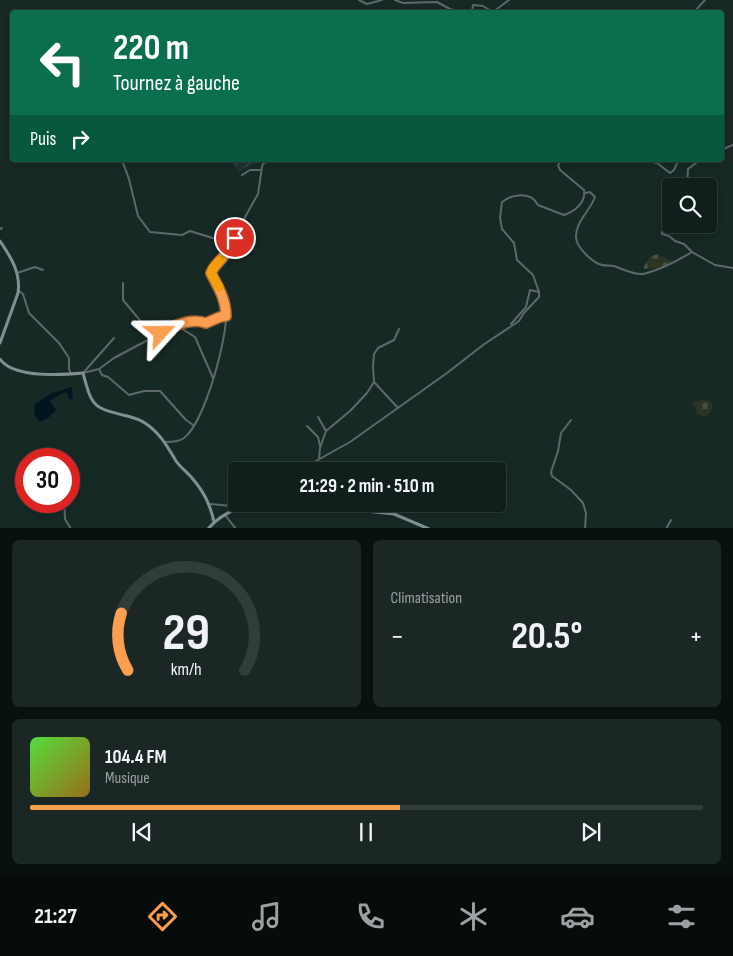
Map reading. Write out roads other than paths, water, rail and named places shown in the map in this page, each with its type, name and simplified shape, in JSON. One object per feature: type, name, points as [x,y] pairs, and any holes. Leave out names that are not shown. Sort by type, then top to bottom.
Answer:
[{"type":"street","points":[[359,0],[368,4],[382,0]]},
{"type":"street","points":[[395,0],[403,3],[437,2],[454,10]]},
{"type":"street","points":[[496,10],[509,0]]},
{"type":"street","points":[[696,10],[705,0]]},
{"type":"street","points":[[472,10],[473,5],[478,5],[489,10]]},
{"type":"street","points":[[123,162],[138,216],[150,232],[182,234],[190,232],[219,240],[227,251]]},
{"type":"street","points":[[165,442],[184,438],[206,401],[220,360],[226,316],[223,294],[211,273],[227,251],[229,245],[240,234],[245,218],[258,194],[261,170],[263,164],[266,162]]},
{"type":"street","points":[[314,462],[350,442],[518,321],[539,297],[531,271],[517,260],[514,242],[502,229],[500,218],[502,202],[508,197],[524,195],[538,205],[564,215],[575,210],[584,197],[584,190],[560,170],[558,166],[561,162]]},
{"type":"street","points":[[653,162],[670,173],[674,170],[678,162]]},
{"type":"street","points":[[687,178],[688,169],[697,162]]},
{"type":"street","points":[[242,175],[250,170],[261,170]]},
{"type":"street","points":[[584,193],[590,192],[595,197],[592,206],[579,222],[577,241],[582,250],[599,265],[613,266],[622,271],[641,274],[673,264],[692,252]]},
{"type":"street","points":[[662,233],[674,241],[684,244],[692,252],[715,265],[733,268]]},
{"type":"street","points":[[0,241],[17,273],[18,291],[0,343]]},
{"type":"street","points":[[17,273],[34,267],[42,270]]},
{"type":"street","points":[[123,283],[123,300],[153,336]]},
{"type":"street","points":[[507,328],[526,307],[530,290],[539,292]]},
{"type":"street","points":[[18,291],[23,294],[29,313],[59,343],[69,358],[71,374]]},
{"type":"street","points":[[0,359],[13,369],[23,372],[83,373],[99,369],[114,358],[176,325],[198,320],[206,323],[226,316]]},
{"type":"street","points":[[176,325],[195,338],[213,378]]},
{"type":"street","points":[[319,459],[320,448],[326,431],[350,411],[367,393],[374,382],[374,354],[378,348],[394,340],[399,329]]},
{"type":"street","points":[[83,373],[114,338]]},
{"type":"street","points":[[99,369],[102,375],[108,377],[129,395],[144,391],[160,391],[186,420],[193,425]]},
{"type":"street","points":[[83,373],[93,404],[101,409],[136,418],[144,422],[165,442],[177,462],[193,479],[210,504],[214,522]]},
{"type":"street","points":[[374,382],[398,408]]},
{"type":"street","points":[[318,418],[326,431]]},
{"type":"street","points":[[571,420],[561,433],[558,451],[551,472],[552,476],[571,490],[582,503],[586,514],[585,528]]},
{"type":"street","points":[[307,426],[318,437],[320,448]]},
{"type":"street","points":[[210,504],[228,506]]},
{"type":"street","points":[[208,528],[224,515],[231,512]]},
{"type":"street","points":[[375,512],[394,514],[429,528]]},
{"type":"street","points":[[65,513],[65,519],[71,528]]},
{"type":"street","points":[[224,515],[236,528]]},
{"type":"street","points":[[666,528],[671,520]]},
{"type":"water","points":[[72,387],[73,397],[70,401],[67,393],[62,393],[50,401],[56,410],[48,418],[39,422],[34,413],[35,404],[50,394]]}]
